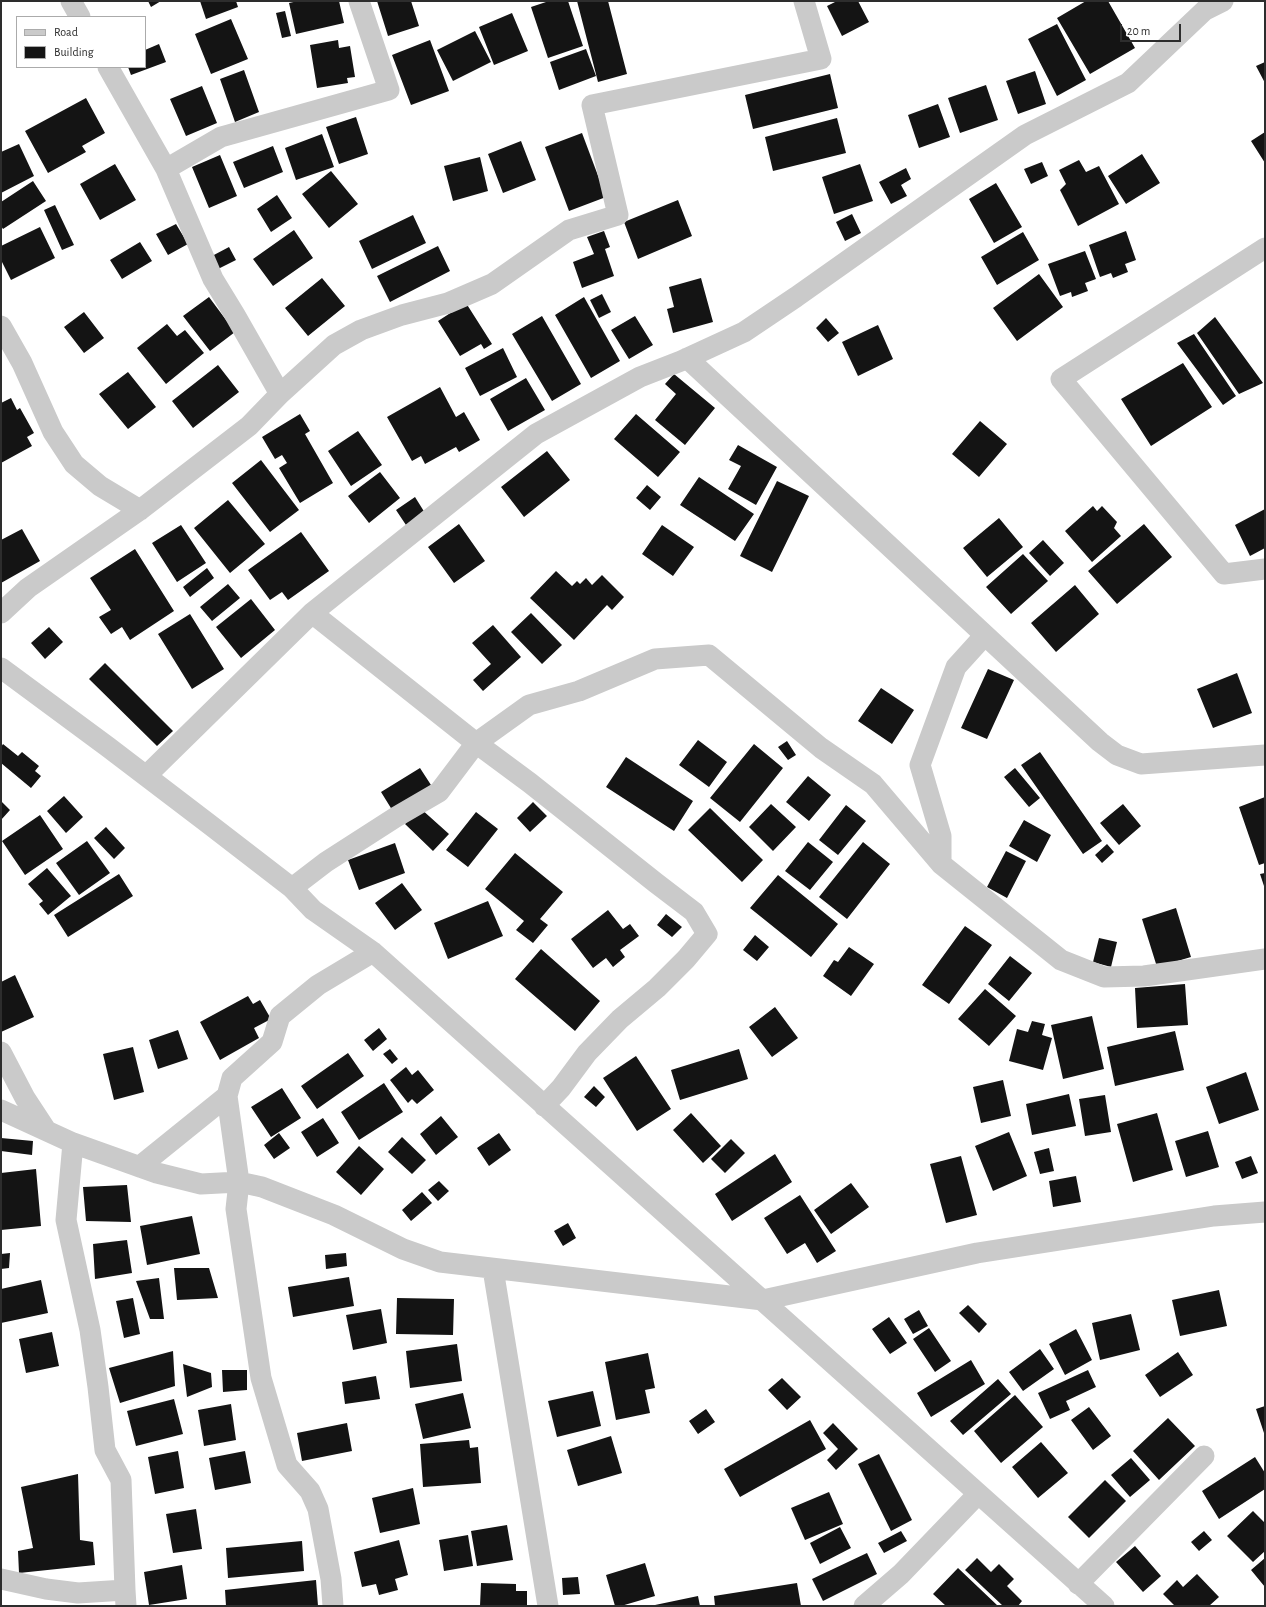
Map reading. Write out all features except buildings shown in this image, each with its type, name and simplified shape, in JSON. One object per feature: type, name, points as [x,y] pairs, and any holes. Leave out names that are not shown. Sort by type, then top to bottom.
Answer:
[{"type":"street","points":[[71,1],[79,16]]},
{"type":"street","points":[[166,169],[220,137],[389,90],[360,1]]},
{"type":"street","points":[[1,613],[28,588],[140,510],[250,426],[280,394],[334,345],[361,330],[402,315],[448,303],[492,284],[569,230],[618,215],[592,105],[820,59],[804,1]]},
{"type":"street","points":[[146,776],[312,613],[536,434],[640,377],[687,358],[744,332],[1025,135],[1128,83],[1204,6],[1223,1]]},
{"type":"street","points":[[109,68],[166,169],[213,279],[280,394]]},
{"type":"street","points":[[1265,248],[1061,379],[1224,574],[1265,569]]},
{"type":"street","points":[[1,326],[22,363],[53,432],[74,464],[100,486],[140,510]]},
{"type":"street","points":[[687,358],[1100,742],[1117,755],[1141,764],[1265,755]]},
{"type":"street","points":[[312,613],[476,743],[530,783],[694,912],[707,934],[686,959],[657,988],[620,1019],[593,1047],[561,1088],[544,1106]]},
{"type":"street","points":[[941,864],[941,836],[920,765],[956,667],[985,635]]},
{"type":"street","points":[[292,888],[332,858],[396,817],[439,792],[476,743],[529,705],[579,691],[655,659],[709,655],[821,748],[873,784],[941,864],[1061,960],[1104,977],[1144,976],[1265,959]]},
{"type":"street","points":[[1,668],[146,776],[292,888],[313,910],[373,952],[1104,1606]]},
{"type":"street","points":[[333,1606],[332,1579],[318,1510],[310,1491],[287,1465],[261,1378],[236,1209],[239,1182],[227,1096],[232,1078],[272,1042],[280,1016],[318,985],[373,952]]},
{"type":"street","points":[[1,1052],[25,1098],[46,1130]]},
{"type":"street","points":[[139,1167],[227,1096]]},
{"type":"street","points":[[1,1110],[73,1143],[157,1173],[201,1184],[239,1182],[262,1187],[320,1209],[403,1249],[440,1262],[763,1300],[977,1253],[1214,1216],[1265,1212]]},
{"type":"street","points":[[1,1579],[46,1589],[126,1598],[121,1480],[105,1450],[90,1330],[66,1220],[73,1143]]},
{"type":"street","points":[[493,1269],[548,1606]]},
{"type":"street","points":[[1078,1584],[1204,1456]]},
{"type":"street","points":[[864,1606],[901,1574],[978,1494]]}]
